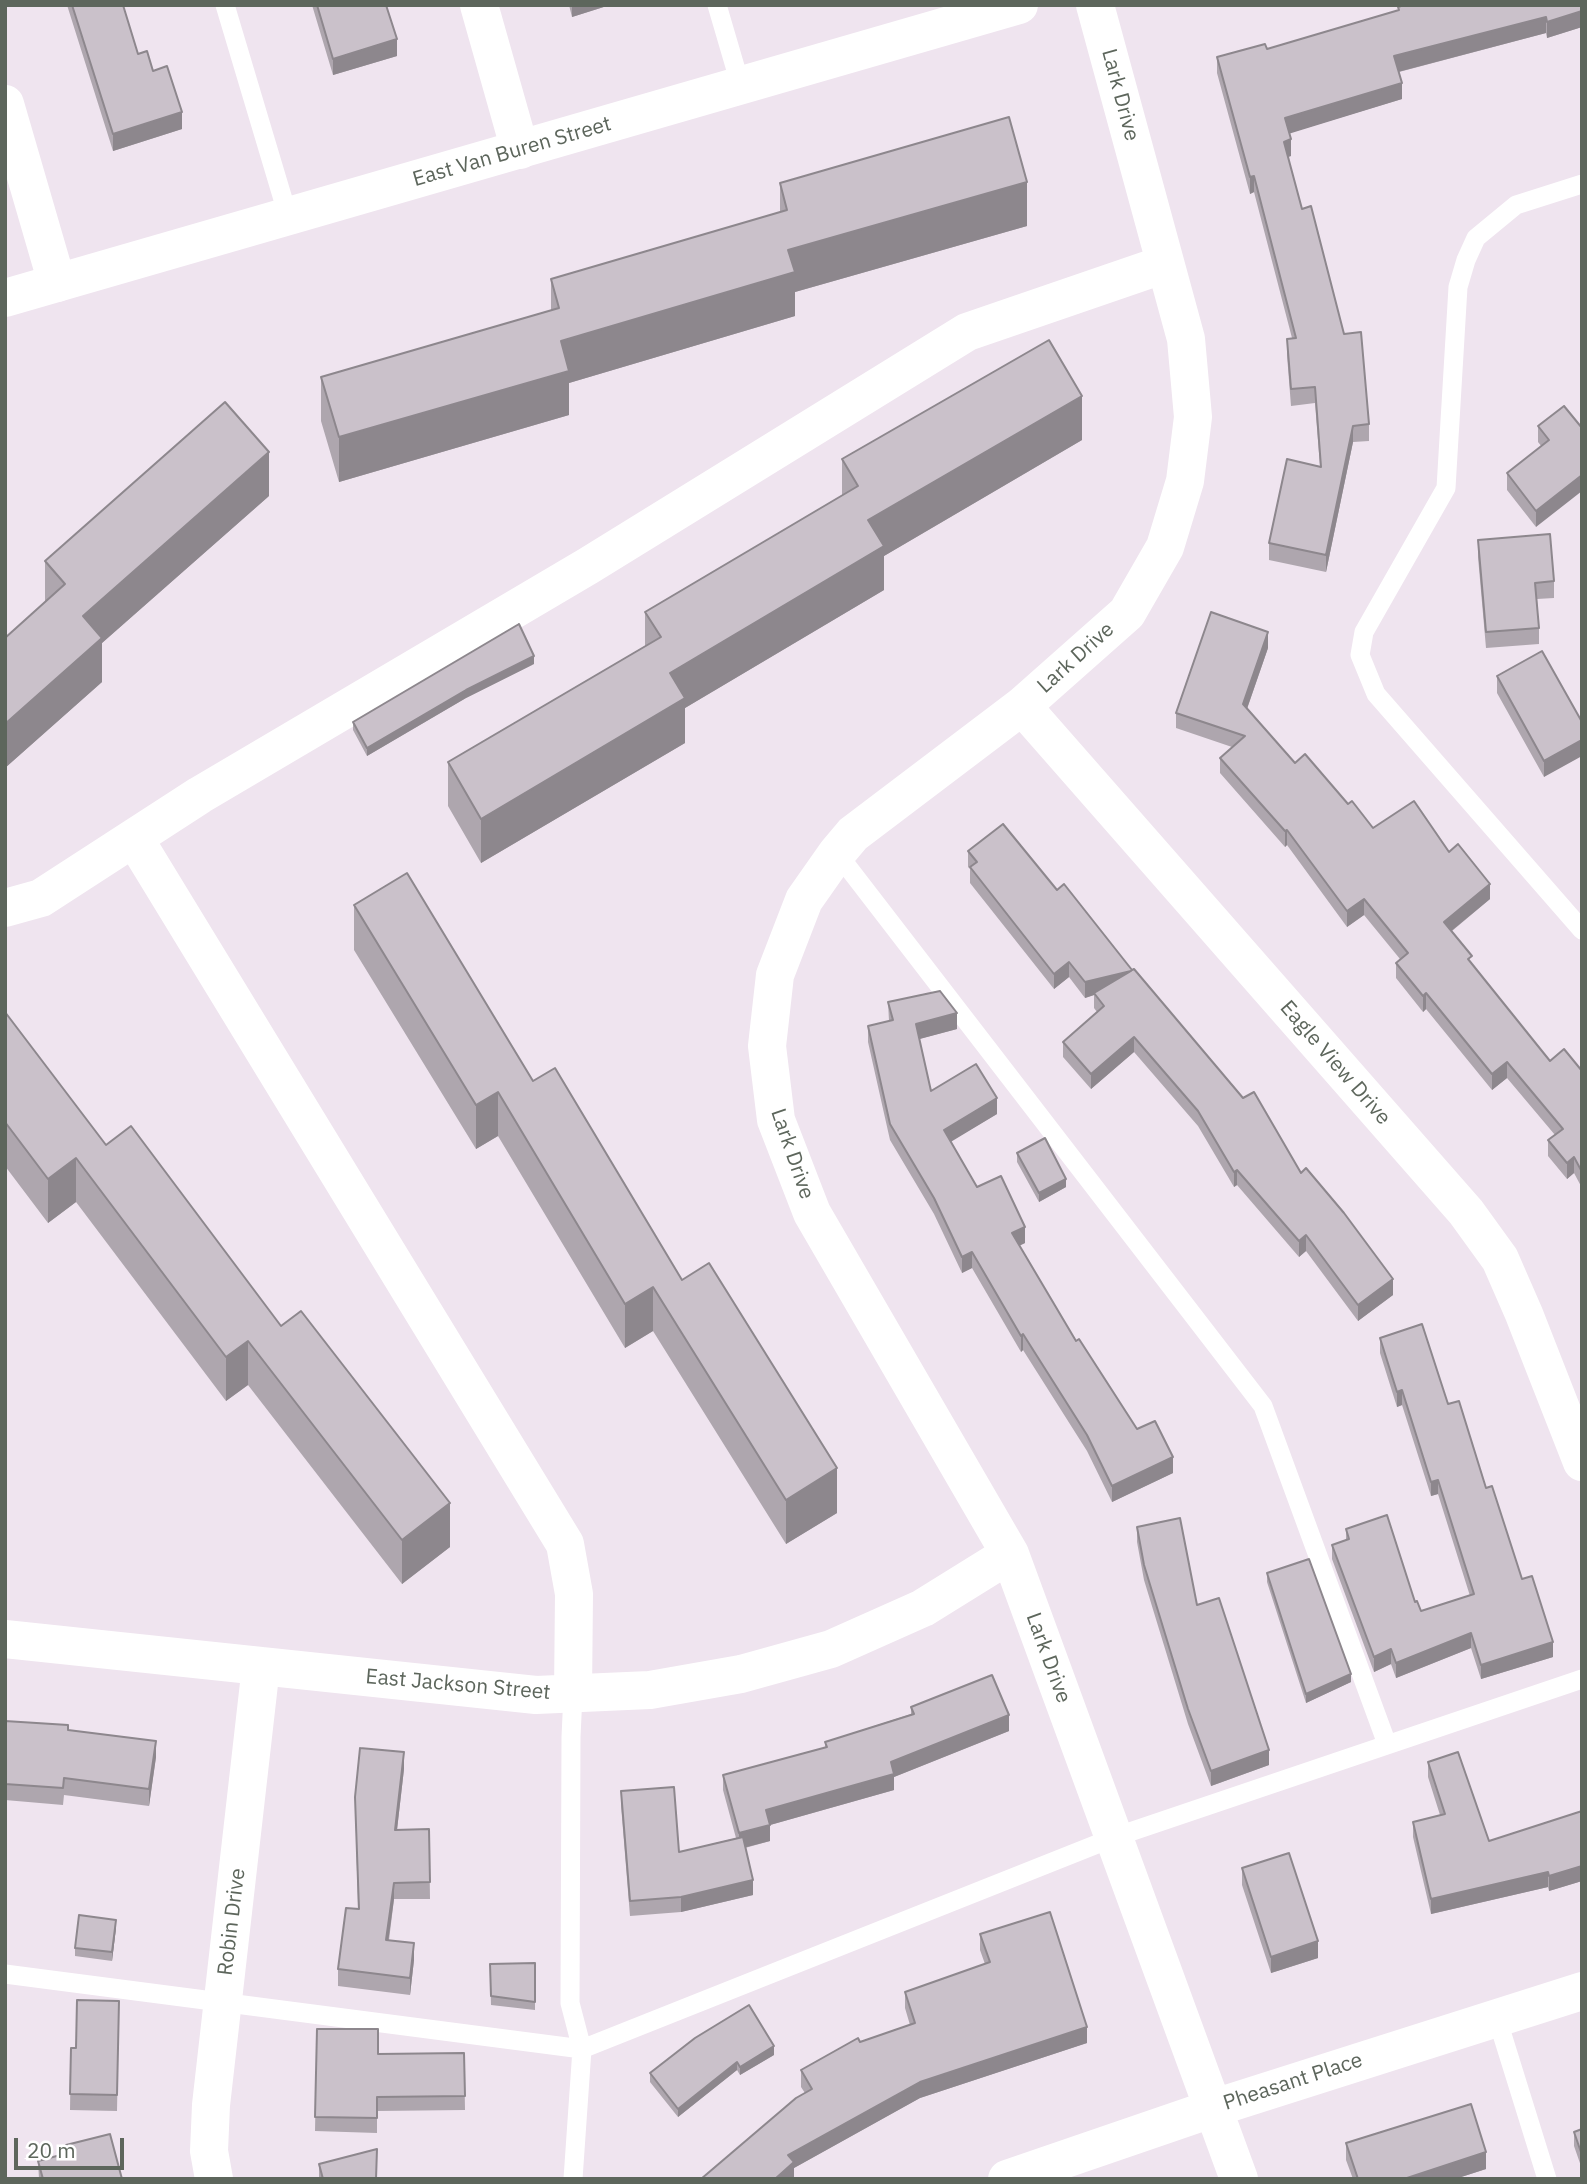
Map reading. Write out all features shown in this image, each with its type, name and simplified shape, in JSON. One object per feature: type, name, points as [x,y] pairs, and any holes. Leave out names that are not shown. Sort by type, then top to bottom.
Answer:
[{"type":"street","points":[[479,5],[520,150]]},
{"type":"street","name":"East Van Buren Street","points":[[5,298],[741,87],[965,12],[1019,5]]},
{"type":"street","name":"Lark Drive","points":[[1095,5],[1186,339],[1193,417],[1185,481],[1165,547],[1127,613],[1022,706],[853,834],[837,853],[804,900],[775,975],[767,1046],[776,1120],[812,1213],[1010,1554],[1239,2179]]},
{"type":"street","points":[[5,104],[57,283]]},
{"type":"street","points":[[5,908],[41,898],[200,795],[588,566],[967,332],[1165,264]]},
{"type":"street","name":"Eagle View Drive","points":[[1022,706],[1466,1212],[1500,1259],[1582,1462]]},
{"type":"street","points":[[134,838],[565,1544],[574,1594],[573,1694]]},
{"type":"street","name":"East Jackson Street","points":[[5,1639],[536,1695],[650,1690],[741,1674],[831,1649],[923,1608],[1010,1554]]},
{"type":"street","name":"Robin Drive","points":[[214,2179],[209,2151],[211,2105],[261,1666]]},
{"type":"street","name":"Pheasant Place","points":[[1007,2179],[1214,2108],[1582,1991]]},
{"type":"lane","points":[[225,5],[288,216]]},
{"type":"lane","points":[[717,5],[741,87]]},
{"type":"lane","points":[[1582,184],[1516,205],[1476,238],[1458,287],[1446,488],[1364,632],[1360,655],[1376,694],[1582,930]]},
{"type":"lane","points":[[837,853],[1263,1406],[1387,1744]]},
{"type":"lane","points":[[5,1974],[582,2049],[1115,1837],[1582,1679]]},
{"type":"lane","points":[[573,1694],[570,1737],[570,2003],[582,2049],[573,2179]]},
{"type":"lane","points":[[1497,2018],[1547,2179]]},
{"type":"building","points":[[72,5],[123,5],[138,54],[147,51],[153,71],[167,66],[182,112],[113,134]]},
{"type":"building","points":[[317,5],[386,5],[397,39],[333,59]]},
{"type":"building","points":[[1582,5],[1582,11],[1547,22],[1546,17],[1394,56],[1402,83],[1285,118],[1291,139],[1284,142],[1302,209],[1311,206],[1344,334],[1361,332],[1369,424],[1353,426],[1326,555],[1269,543],[1287,459],[1321,467],[1315,387],[1291,389],[1287,339],[1296,338],[1254,176],[1250,177],[1217,57],[1265,44],[1267,49],[1399,10],[1398,7]]},
{"type":"building","points":[[1009,117],[1027,182],[788,250],[795,272],[561,341],[569,371],[339,437],[321,377],[559,308],[551,279],[787,210],[780,183]]},
{"type":"building","points":[[1049,340],[1082,396],[868,520],[884,546],[670,673],[685,698],[481,819],[448,762],[661,637],[645,612],[858,486],[842,459]]},
{"type":"building","points":[[225,402],[269,452],[83,616],[102,638],[5,724],[5,638],[65,584],[45,561]]},
{"type":"building","points":[[1564,406],[1582,428],[1582,475],[1536,511],[1507,473],[1549,440],[1538,426]]},
{"type":"building","points":[[1550,534],[1554,581],[1535,583],[1539,628],[1486,632],[1478,540]]},
{"type":"building","points":[[1211,612],[1268,632],[1243,704],[1295,763],[1305,754],[1348,804],[1352,801],[1373,828],[1414,801],[1449,852],[1458,844],[1490,884],[1444,922],[1472,956],[1468,959],[1550,1061],[1564,1049],[1582,1071],[1582,1172],[1574,1157],[1567,1163],[1548,1140],[1563,1129],[1507,1062],[1492,1074],[1426,993],[1423,996],[1396,963],[1408,953],[1364,899],[1347,911],[1287,830],[1285,831],[1220,758],[1245,736],[1176,713]]},
{"type":"building","points":[[519,624],[534,656],[466,690],[367,748],[353,722]]},
{"type":"building","points":[[1542,651],[1582,722],[1582,740],[1544,761],[1497,676]]},
{"type":"building","points":[[1003,824],[1057,890],[1064,884],[1132,970],[1134,969],[1243,1098],[1254,1092],[1301,1173],[1306,1168],[1344,1213],[1393,1279],[1358,1305],[1306,1235],[1299,1241],[1237,1170],[1234,1172],[1198,1111],[1134,1037],[1091,1074],[1063,1042],[1104,1006],[1094,993],[1131,971],[1085,982],[1069,962],[1054,974],[970,867],[977,862],[968,851]]},
{"type":"building","points":[[407,873],[533,1081],[555,1068],[682,1280],[709,1263],[837,1468],[786,1500],[653,1287],[625,1304],[498,1092],[476,1105],[354,905]]},
{"type":"building","points":[[940,991],[957,1013],[916,1024],[931,1091],[976,1064],[997,1098],[944,1130],[977,1187],[1001,1176],[1025,1227],[1012,1233],[1076,1341],[1079,1339],[1137,1429],[1155,1421],[1173,1457],[1112,1486],[1087,1435],[1023,1334],[1021,1336],[972,1252],[962,1257],[934,1198],[890,1124],[868,1026],[893,1020],[888,1002]]},
{"type":"building","points":[[5,1012],[106,1145],[131,1126],[281,1326],[301,1311],[450,1503],[402,1540],[248,1341],[226,1357],[76,1158],[48,1179],[5,1122]]},
{"type":"building","points":[[1045,1138],[1066,1179],[1039,1193],[1017,1153]]},
{"type":"building","points":[[1422,1324],[1448,1404],[1459,1401],[1486,1488],[1492,1486],[1522,1579],[1532,1576],[1553,1642],[1481,1665],[1471,1633],[1396,1663],[1391,1649],[1374,1657],[1332,1545],[1349,1539],[1346,1529],[1387,1515],[1415,1602],[1417,1601],[1421,1611],[1474,1594],[1438,1480],[1431,1482],[1402,1390],[1397,1392],[1380,1338]]},
{"type":"building","points":[[1180,1518],[1197,1605],[1219,1598],[1269,1750],[1211,1771],[1188,1709],[1144,1565],[1137,1527]]},
{"type":"building","points":[[1309,1559],[1351,1674],[1306,1694],[1267,1573]]},
{"type":"building","points":[[992,1675],[1009,1715],[891,1762],[894,1774],[766,1810],[770,1825],[739,1833],[723,1775],[827,1747],[825,1742],[914,1714],[911,1707]]},
{"type":"building","points":[[5,1721],[68,1725],[68,1730],[156,1741],[149,1789],[64,1778],[63,1788],[5,1784]]},
{"type":"building","points":[[360,1748],[404,1752],[395,1830],[429,1829],[430,1882],[394,1883],[386,1940],[414,1943],[410,1978],[338,1969],[346,1908],[359,1909],[355,1797]]},
{"type":"building","points":[[1458,1752],[1489,1841],[1582,1811],[1582,1866],[1549,1876],[1548,1872],[1431,1899],[1413,1822],[1445,1814],[1428,1762]]},
{"type":"building","points":[[674,1787],[679,1852],[743,1837],[753,1880],[681,1897],[630,1901],[621,1791]]},
{"type":"building","points":[[1289,1853],[1318,1941],[1271,1957],[1242,1868]]},
{"type":"building","points":[[1050,1912],[1087,2027],[920,2082],[788,2155],[794,2162],[775,2179],[701,2179],[796,2098],[812,2089],[801,2070],[858,2038],[860,2042],[915,2023],[905,1992],[990,1962],[980,1934]]},
{"type":"building","points":[[79,1915],[116,1920],[112,1952],[75,1948]]},
{"type":"building","points":[[535,1963],[535,2002],[491,1996],[490,1964]]},
{"type":"building","points":[[77,2000],[119,2001],[117,2095],[70,2094],[71,2048],[76,2048]]},
{"type":"building","points":[[749,2005],[774,2046],[740,2067],[737,2062],[678,2109],[650,2073],[695,2038]]},
{"type":"building","points":[[317,2029],[378,2029],[378,2054],[464,2053],[465,2096],[377,2097],[377,2118],[315,2117]]},
{"type":"building","points":[[1471,2104],[1486,2152],[1404,2179],[1358,2179],[1346,2143]]},
{"type":"building","points":[[1582,2129],[1582,2155],[1574,2132]]},
{"type":"building","points":[[110,2134],[122,2179],[43,2179],[38,2161],[68,2153],[66,2145]]},
{"type":"building","points":[[377,2149],[376,2179],[323,2179],[319,2164]]}]
